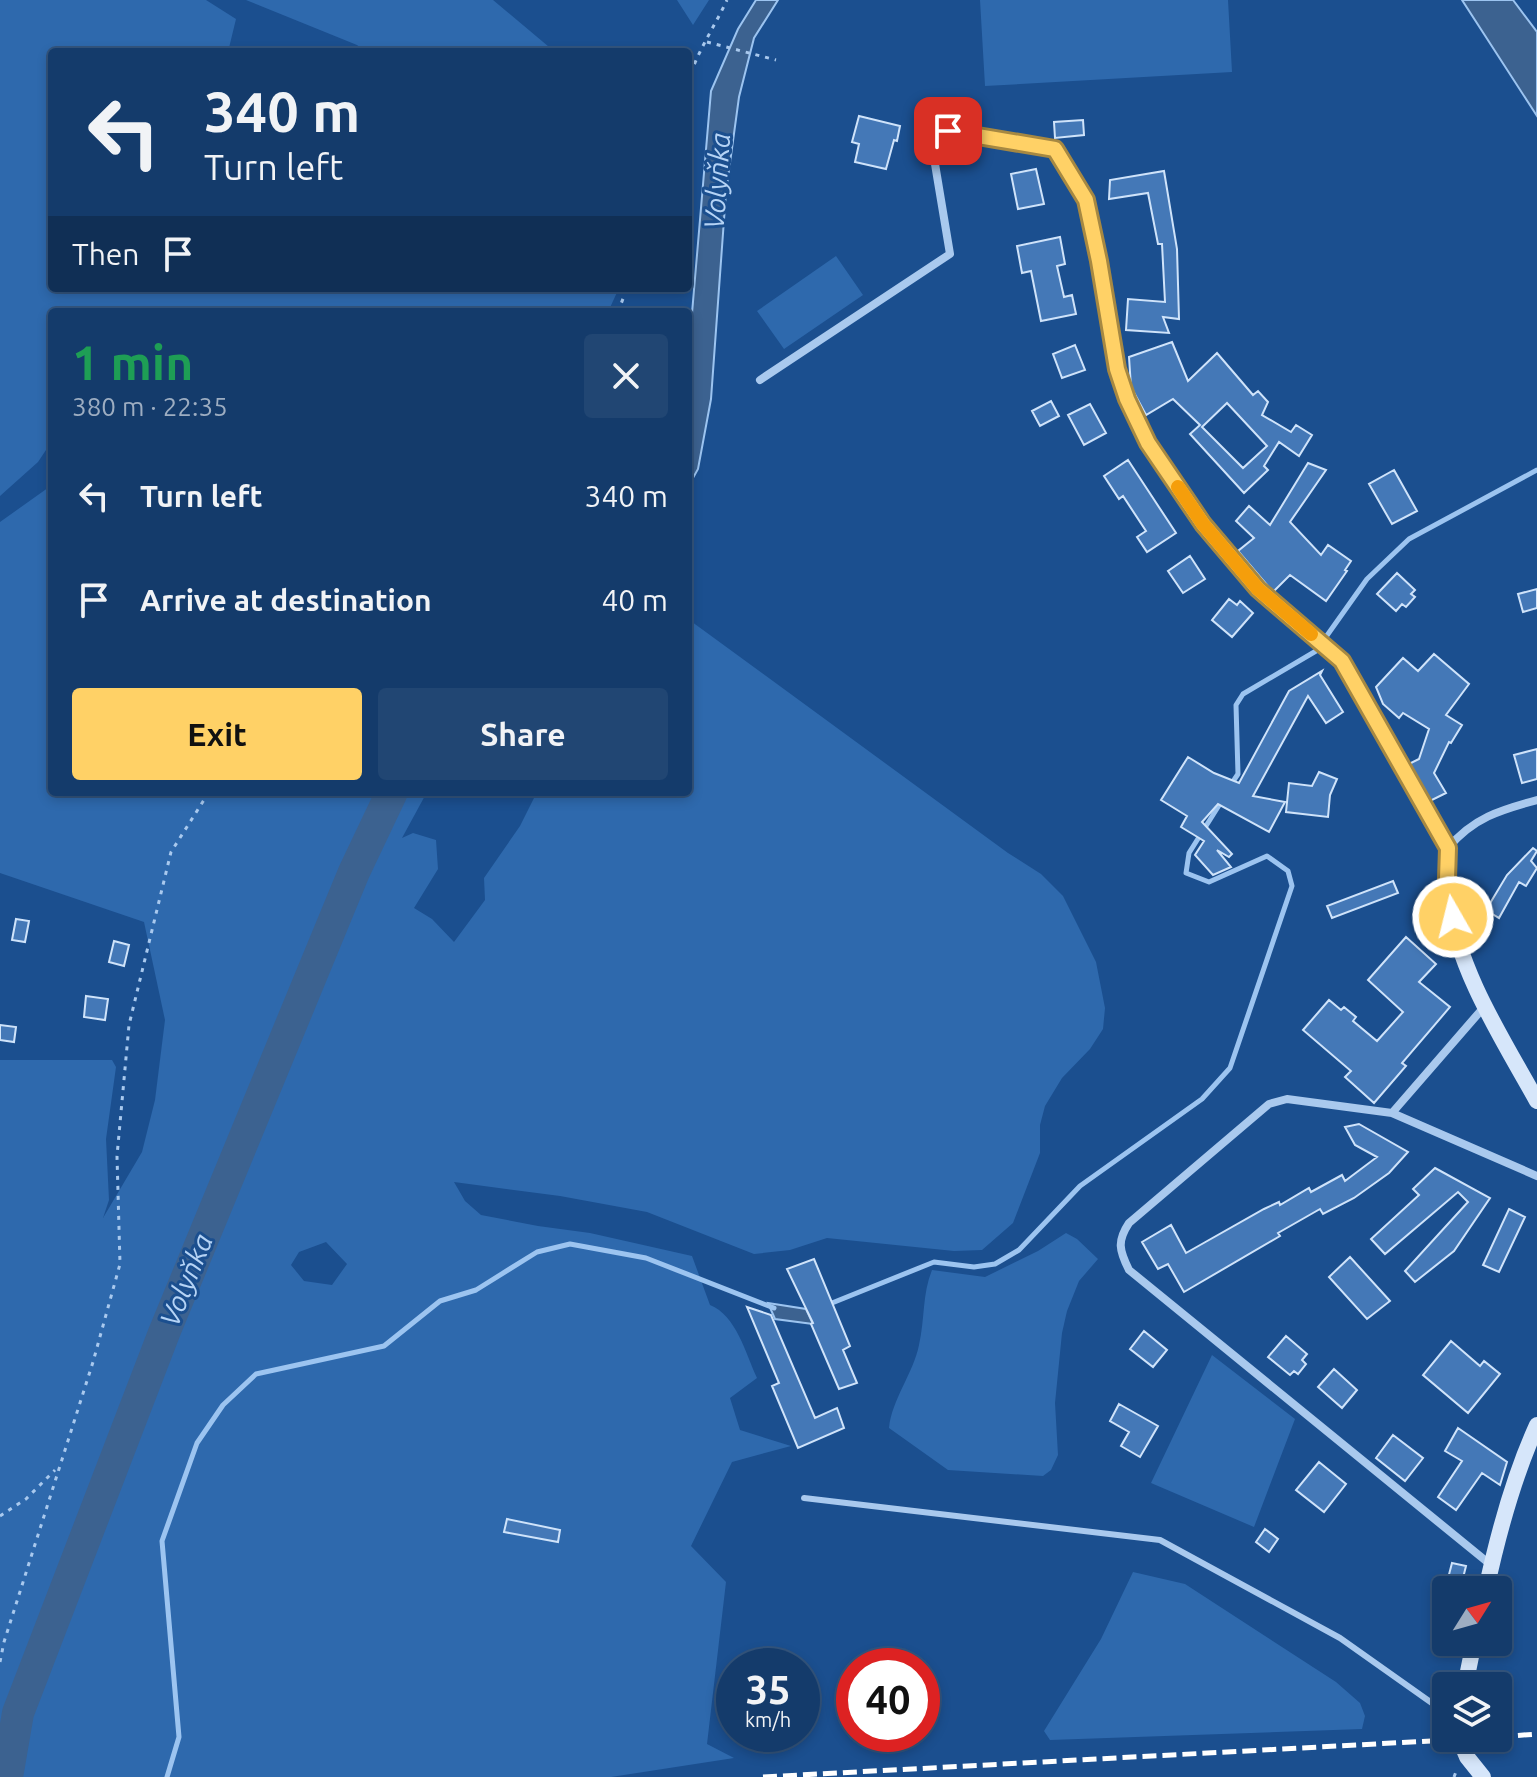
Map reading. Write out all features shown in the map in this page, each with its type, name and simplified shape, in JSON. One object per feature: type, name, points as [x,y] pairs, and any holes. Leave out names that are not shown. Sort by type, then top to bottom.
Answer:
[{"type":"street","points":[[760,380],[950,254],[932,146],[939,135],[948,131],[1055,149],[1086,200],[1117,369],[1148,443],[1203,524],[1258,589],[1342,661],[1448,848],[1449,899],[1457,935],[1485,1006],[1537,1101]]},
{"type":"street","points":[[1448,848],[1463,830],[1499,810],[1537,800]]},
{"type":"street","points":[[1392,1113],[1485,1006]]},
{"type":"street","points":[[1491,1565],[1129,1270],[1119,1251],[1120,1237],[1129,1223],[1269,1104],[1287,1099],[1392,1113],[1537,1176]]},
{"type":"street","points":[[1489,1576],[1521,1460],[1537,1425]]},
{"type":"street","points":[[1465,1752],[1483,1777]]},
{"type":"lane","points":[[804,1498],[1160,1540],[1340,1638],[1432,1703]]},
{"type":"path","points":[[692,67],[727,0]]},
{"type":"path","points":[[707,42],[776,60]]},
{"type":"path","points":[[0,1662],[93,1362],[120,1264],[117,1156],[129,1025],[171,852],[206,796]]},
{"type":"path","points":[[0,1516],[26,1499],[58,1467]]},
{"type":"shaded area","points":[[0,0],[206,0],[236,19],[229,48],[48,48],[48,292],[617,292],[610,308],[48,308],[48,447],[38,462],[0,496]]},
{"type":"shaded area","points":[[246,0],[493,0],[550,48],[361,48]]},
{"type":"shaded area","points":[[677,0],[709,0],[693,25]]},
{"type":"shaded area","points":[[980,0],[1228,0],[1232,72],[985,86]]},
{"type":"shaded area","points":[[836,256],[863,295],[784,349],[757,311]]},
{"type":"shaded area","points":[[48,488],[48,796],[425,796],[402,838],[413,833],[436,840],[438,869],[414,908],[432,919],[454,942],[485,900],[484,878],[520,826],[535,796],[692,796],[692,622],[1041,874],[1063,896],[1096,962],[1105,1008],[1103,1029],[1090,1049],[1062,1078],[1045,1106],[1040,1125],[1040,1153],[1013,1223],[982,1250],[954,1251],[827,1238],[790,1250],[754,1254],[647,1212],[560,1196],[454,1182],[465,1201],[481,1215],[590,1233],[692,1256],[710,1305],[727,1317],[739,1336],[757,1378],[730,1398],[740,1430],[791,1446],[732,1462],[691,1546],[726,1582],[707,1744],[716,1749],[716,1752],[734,1758],[611,1777],[0,1777],[0,1060],[112,1060],[116,1067],[106,1139],[109,1200],[103,1218],[142,1152],[155,1100],[165,1020],[144,922],[0,873],[0,522]],"holes":[[[326,1242],[347,1264],[332,1285],[304,1281],[291,1265],[299,1252]]]},
{"type":"shaded area","points":[[1066,1233],[1098,1259],[1079,1281],[1062,1333],[1055,1403],[1058,1455],[1051,1470],[1043,1476],[948,1470],[889,1428],[894,1407],[916,1356],[932,1270],[985,1277],[1038,1251]]},
{"type":"shaded area","points":[[1212,1355],[1295,1419],[1254,1527],[1151,1483]]},
{"type":"shaded area","points":[[1133,1572],[1185,1584],[1336,1682],[1360,1703],[1365,1716],[1362,1729],[1050,1740],[1044,1731],[1101,1639]]},
{"type":"water","points":[[756,0],[778,0],[754,38],[739,97],[726,192],[711,399],[698,469],[692,480],[692,313],[711,91],[738,29]]},
{"type":"water","points":[[1462,0],[1513,0],[1537,32],[1537,116]]},
{"type":"water","points":[[768,1303],[806,1309],[813,1324],[775,1319]]},
{"type":"building","points":[[859,116],[900,126],[886,169],[855,162],[859,144],[852,142]]},
{"type":"building","points":[[1083,120],[1084,135],[1055,138],[1054,122]]},
{"type":"building","points":[[1036,169],[1044,204],[1018,209],[1011,174]]},
{"type":"building","points":[[1164,171],[1177,249],[1179,319],[1163,317],[1169,333],[1126,330],[1128,299],[1165,302],[1162,244],[1158,244],[1148,193],[1109,199],[1110,180]]},
{"type":"building","points":[[1060,237],[1065,264],[1057,266],[1064,297],[1072,295],[1076,314],[1041,321],[1031,271],[1022,273],[1017,246]]},
{"type":"building","points":[[1172,342],[1188,381],[1217,353],[1253,395],[1258,391],[1268,402],[1262,415],[1291,432],[1296,425],[1312,435],[1299,456],[1279,442],[1264,466],[1268,470],[1244,493],[1190,434],[1200,425],[1173,399],[1146,415],[1131,387],[1129,357]],"holes":[[[1227,403],[1267,446],[1243,468],[1202,427]]]},
{"type":"building","points":[[1075,345],[1085,370],[1062,378],[1053,354]]},
{"type":"building","points":[[1051,401],[1059,416],[1040,426],[1032,411]]},
{"type":"building","points":[[1090,404],[1106,433],[1084,445],[1068,415]]},
{"type":"building","points":[[1128,460],[1176,533],[1147,552],[1137,537],[1146,531],[1123,496],[1119,499],[1104,476]]},
{"type":"building","points":[[1308,463],[1326,470],[1290,522],[1321,555],[1328,545],[1351,561],[1326,601],[1290,575],[1273,592],[1238,551],[1254,538],[1236,521],[1249,506],[1270,525]]},
{"type":"building","points":[[1394,470],[1417,511],[1392,524],[1369,484]]},
{"type":"building","points":[[1190,556],[1205,579],[1183,593],[1168,571]]},
{"type":"building","points":[[1397,573],[1415,590],[1411,594],[1415,597],[1406,607],[1402,604],[1396,611],[1377,594]]},
{"type":"building","points":[[1537,589],[1537,608],[1523,612],[1518,594]]},
{"type":"building","points":[[1229,599],[1237,605],[1240,601],[1253,613],[1232,637],[1212,620]]},
{"type":"building","points":[[1434,654],[1469,684],[1446,715],[1462,725],[1449,742],[1434,773],[1446,793],[1430,801],[1409,764],[1419,759],[1429,729],[1403,713],[1399,718],[1383,704],[1376,687],[1403,658],[1418,671]]},
{"type":"building","points":[[1322,671],[1320,675],[1343,712],[1326,723],[1308,696],[1253,796],[1285,802],[1269,832],[1218,804],[1202,822],[1232,854],[1229,857],[1217,850],[1231,867],[1213,875],[1195,855],[1204,841],[1181,827],[1187,816],[1161,800],[1188,757],[1214,773],[1239,783],[1289,691]]},
{"type":"building","points":[[1537,749],[1537,779],[1522,783],[1514,755]]},
{"type":"building","points":[[1319,772],[1337,779],[1330,795],[1328,817],[1286,812],[1289,783],[1312,786]]},
{"type":"building","points":[[1533,848],[1537,851],[1531,861],[1537,868],[1526,886],[1519,882],[1499,918],[1486,910],[1507,875]]},
{"type":"building","points":[[1393,881],[1398,893],[1332,918],[1327,906]]},
{"type":"building","points":[[16,919],[29,921],[25,942],[12,940]]},
{"type":"building","points":[[1406,937],[1436,964],[1419,982],[1450,1007],[1402,1063],[1406,1066],[1374,1103],[1345,1077],[1351,1071],[1303,1030],[1329,1000],[1356,1017],[1353,1021],[1377,1041],[1403,1012],[1368,980]]},
{"type":"building","points":[[114,941],[129,945],[124,966],[109,962]]},
{"type":"building","points":[[86,996],[108,999],[105,1020],[84,1017]]},
{"type":"building","points":[[0,1025],[16,1027],[14,1042],[0,1040]]},
{"type":"building","points":[[1359,1124],[1408,1152],[1389,1173],[1354,1198],[1323,1214],[1320,1209],[1184,1292],[1168,1264],[1158,1269],[1142,1242],[1171,1225],[1186,1253],[1264,1209],[1279,1202],[1280,1205],[1309,1188],[1311,1192],[1342,1175],[1345,1181],[1377,1157],[1355,1145],[1345,1127]]},
{"type":"building","points":[[1435,1168],[1490,1198],[1454,1251],[1415,1282],[1405,1271],[1468,1202],[1458,1192],[1385,1254],[1371,1239],[1419,1195],[1413,1189]]},
{"type":"building","points":[[1509,1209],[1525,1217],[1499,1272],[1483,1265]]},
{"type":"building","points":[[1350,1257],[1390,1301],[1367,1319],[1329,1277]]},
{"type":"building","points":[[814,1259],[850,1346],[843,1350],[857,1383],[839,1389],[787,1269]]},
{"type":"building","points":[[747,1307],[771,1315],[815,1418],[837,1408],[844,1428],[798,1448],[772,1386],[779,1383]]},
{"type":"building","points":[[1144,1331],[1167,1350],[1153,1367],[1130,1349]]},
{"type":"building","points":[[1286,1336],[1307,1354],[1302,1360],[1306,1364],[1298,1374],[1294,1371],[1290,1375],[1268,1357]]},
{"type":"building","points":[[1451,1341],[1480,1366],[1484,1361],[1500,1374],[1468,1413],[1423,1375]]},
{"type":"building","points":[[1334,1369],[1357,1390],[1342,1408],[1318,1387]]},
{"type":"building","points":[[1119,1404],[1158,1426],[1140,1457],[1121,1446],[1129,1432],[1110,1421]]},
{"type":"building","points":[[1458,1428],[1507,1462],[1500,1485],[1482,1473],[1456,1510],[1438,1497],[1462,1461],[1445,1451]]},
{"type":"building","points":[[1393,1435],[1423,1458],[1405,1481],[1376,1458]]},
{"type":"building","points":[[1319,1462],[1346,1484],[1324,1512],[1296,1490]]},
{"type":"building","points":[[507,1519],[560,1530],[558,1542],[504,1532]]},
{"type":"building","points":[[1265,1529],[1278,1539],[1269,1552],[1256,1542]]},
{"type":"building","points":[[1452,1563],[1466,1566],[1464,1576],[1449,1576]]},
{"type":"waterway","points":[[1232,783],[1238,774],[1236,705],[1243,694],[1316,651],[1367,579],[1409,539],[1537,470]]},
{"type":"waterway","name":"Volyňka","points":[[7,1777],[18,1713],[164,1333],[354,872],[390,796]]},
{"type":"waterway","points":[[827,1305],[934,1262],[974,1267],[995,1264],[1019,1250],[1080,1186],[1202,1099],[1230,1068],[1292,886],[1288,871],[1267,856],[1209,882],[1186,873],[1189,853],[1223,799]]},
{"type":"waterway","points":[[167,1777],[179,1737],[162,1541],[197,1443],[223,1405],[256,1374],[384,1346],[440,1301],[476,1290],[537,1252],[570,1244],[646,1258],[774,1308]]},
{"type":"railway","points":[[1512,1736],[1537,1734]]},
{"type":"railway","points":[[763,1777],[1432,1741]]},
{"type":"slow traffic","points":[[1178,487],[1203,524],[1258,589],[1311,634]]},
{"type":"route","points":[[948,131],[1055,149],[1086,200],[1117,369],[1148,443],[1203,524],[1258,589],[1342,661],[1448,848],[1447,879],[1453,917]]}]
